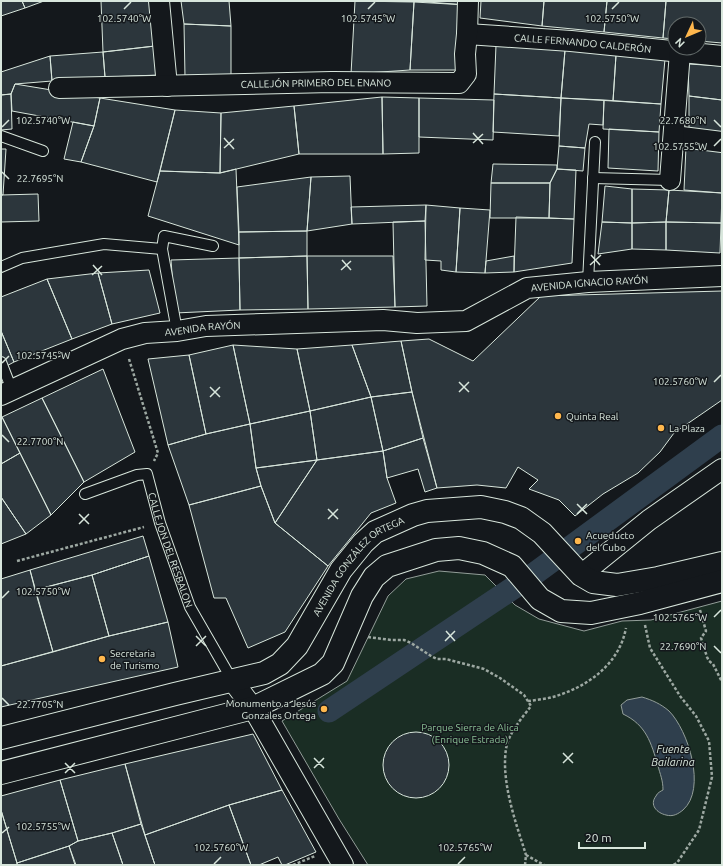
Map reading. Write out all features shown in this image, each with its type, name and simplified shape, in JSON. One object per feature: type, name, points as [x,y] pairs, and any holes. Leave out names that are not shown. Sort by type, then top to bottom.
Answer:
[{"type":"street","points":[[59,88],[167,86],[159,1]]},
{"type":"street","points":[[467,34],[468,1]]},
{"type":"street","name":"CALLEJÓN PRIMERO DEL ENANO","points":[[167,86],[332,82],[459,83],[466,74],[465,54],[467,34]]},
{"type":"street","name":"CALLE FERNANDO CALDERÓN","points":[[467,34],[571,41],[667,51]]},
{"type":"street","name":"CALLE FERNANDO CALDERÓN","points":[[707,55],[722,56]]},
{"type":"street","points":[[670,180],[680,56]]},
{"type":"street","points":[[674,136],[722,142]]},
{"type":"street","name":"AVENIDA IGNACIO RAYÓN","points":[[417,323],[466,321],[527,288],[588,282],[722,276]]},
{"type":"street","name":"AVENIDA RAYÓN","points":[[6,392],[122,340],[145,333],[177,331],[206,326],[367,320],[417,323]]},
{"type":"street","points":[[581,575],[649,520],[722,469]]},
{"type":"street","name":"AVENIDA GONZÁLEZ ORTEGA","points":[[1,738],[264,673],[280,664],[297,646],[341,570],[375,532],[413,515],[427,511],[481,507],[504,512],[521,518],[542,533],[581,575],[593,582],[617,585],[658,578],[722,563]]},
{"type":"street","name":"AVENIDA GONZÁLEZ ORTEGA","points":[[1,773],[253,708],[322,674],[333,663],[362,596],[374,577],[387,566],[436,550],[460,548],[483,553],[512,566],[540,599],[562,611],[591,613],[632,605],[722,581]]},
{"type":"street","points":[[232,680],[253,708],[343,865]]},
{"type":"lane","points":[[1,136],[43,151]]},
{"type":"lane","points":[[588,282],[595,142]]},
{"type":"lane","points":[[593,178],[670,180]]},
{"type":"lane","points":[[177,331],[162,249],[164,236],[213,246]]},
{"type":"lane","points":[[1,267],[22,258],[104,244],[162,249]]},
{"type":"lane","points":[[1,362],[6,392]]},
{"type":"lane","points":[[85,494],[137,475],[147,474]]},
{"type":"lane","name":"CALLEJON DEL RESBALON","points":[[147,474],[160,523],[190,607],[232,680]]},
{"type":"path","points":[[122,340],[158,452],[147,474]]},
{"type":"path","points":[[17,562],[160,523]]},
{"type":"path","points":[[694,588],[706,631],[701,638],[704,644],[704,649],[709,661],[722,682]]},
{"type":"path","points":[[528,701],[552,697],[577,687],[597,675],[613,660],[624,638],[632,605]]},
{"type":"path","points":[[632,605],[650,648],[680,696],[696,716],[709,740],[712,777],[699,830],[677,863],[672,865]]},
{"type":"path","points":[[346,633],[391,640],[404,640],[437,659],[446,659],[484,669],[524,695],[531,706],[522,717],[506,748],[506,772],[512,814],[526,855],[525,865]]},
{"type":"path","points":[[526,855],[544,865]]},
{"type":"green space","name":"Parque Sierra de Alica (Enrique Estrada)","points":[[439,571],[485,575],[515,605],[539,619],[584,631],[622,621],[651,620],[722,601],[722,865],[368,865],[339,819],[282,721],[347,681],[388,596],[406,579]]},
{"type":"water","name":"Fuente Bailarina","points":[[642,697],[656,702],[669,711],[683,732],[688,745],[694,774],[694,788],[690,800],[683,810],[677,814],[669,816],[663,814],[655,808],[653,802],[654,799],[659,792],[663,790],[663,786],[653,749],[646,735],[637,723],[623,714],[621,705],[627,700]]},
{"type":"building","points":[[1,1],[22,1],[25,8],[1,16]]},
{"type":"building","points":[[22,1],[44,1],[25,8]]},
{"type":"building","points":[[101,1],[152,1],[155,46],[103,52]]},
{"type":"building","points":[[181,1],[229,1],[231,26],[184,24]]},
{"type":"building","points":[[355,1],[414,2],[410,70],[351,74]]},
{"type":"building","points":[[414,1],[467,1],[467,5]]},
{"type":"building","points":[[481,1],[544,1],[542,26],[480,18]]},
{"type":"building","points":[[544,1],[607,1],[604,32],[542,26]]},
{"type":"building","points":[[607,1],[666,1],[663,38],[604,32]]},
{"type":"building","points":[[666,1],[722,1],[722,43],[707,42],[707,16],[667,16],[667,38],[663,38]]},
{"type":"building","points":[[414,2],[467,5],[460,70],[410,70]]},
{"type":"building","points":[[184,24],[231,26],[231,77],[185,77]]},
{"type":"building","points":[[496,45],[565,50],[561,98],[494,94]]},
{"type":"building","points":[[155,46],[159,75],[105,77],[103,52]]},
{"type":"building","points":[[565,50],[616,55],[613,101],[561,98]]},
{"type":"building","points":[[103,52],[105,77],[52,81],[50,56]]},
{"type":"building","points":[[616,55],[665,59],[661,104],[613,101]]},
{"type":"building","points":[[50,56],[52,81],[15,84],[11,94],[1,95],[1,72]]},
{"type":"building","points":[[688,64],[722,66],[722,100],[689,96]]},
{"type":"building","points":[[15,84],[100,98],[94,126],[12,111],[11,94]]},
{"type":"building","points":[[11,94],[12,129],[1,130],[1,95]]},
{"type":"building","points":[[494,94],[561,98],[559,136],[493,132]]},
{"type":"building","points":[[689,96],[722,100],[722,135],[689,130]]},
{"type":"building","points":[[382,97],[383,154],[299,154],[294,106]]},
{"type":"building","points":[[382,97],[419,98],[419,153],[383,154]]},
{"type":"building","points":[[100,98],[175,110],[157,182],[81,162],[94,126]]},
{"type":"building","points":[[419,98],[494,100],[493,140],[419,137]]},
{"type":"building","points":[[561,98],[604,100],[603,125],[589,124],[585,148],[559,146]]},
{"type":"building","points":[[604,100],[661,104],[659,132],[603,129]]},
{"type":"building","points":[[294,106],[299,154],[220,173],[221,113]]},
{"type":"building","points":[[175,110],[221,113],[220,173],[160,171]]},
{"type":"building","points":[[73,122],[94,126],[81,162],[64,159]]},
{"type":"building","points":[[609,129],[659,132],[658,171],[608,168]]},
{"type":"building","points":[[559,146],[585,148],[583,171],[557,169]]},
{"type":"building","points":[[686,147],[722,151],[722,193],[684,190]]},
{"type":"building","points":[[1,149],[6,149],[3,195],[1,195]]},
{"type":"building","points":[[493,164],[557,165],[557,169],[550,183],[491,183]]},
{"type":"building","points":[[236,169],[239,245],[148,216],[160,171],[220,173]]},
{"type":"building","points":[[557,169],[576,170],[574,219],[549,218],[550,183]]},
{"type":"building","points":[[350,176],[352,224],[307,231],[311,177]]},
{"type":"building","points":[[311,177],[307,231],[239,232],[237,187]]},
{"type":"building","points":[[491,183],[550,183],[549,218],[490,218]]},
{"type":"building","points":[[605,186],[632,189],[632,223],[602,222]]},
{"type":"building","points":[[632,189],[669,190],[666,222],[632,223]]},
{"type":"building","points":[[669,190],[722,193],[721,223],[666,222]]},
{"type":"building","points":[[38,194],[39,221],[1,222],[1,195]]},
{"type":"building","points":[[426,205],[425,221],[352,224],[351,207]]},
{"type":"building","points":[[426,205],[460,208],[456,272],[441,270],[441,261],[425,260]]},
{"type":"building","points":[[460,208],[490,210],[485,273],[456,272]]},
{"type":"building","points":[[516,217],[574,219],[572,263],[514,272]]},
{"type":"building","points":[[425,221],[427,306],[395,307],[393,222]]},
{"type":"building","points":[[602,222],[632,223],[632,249],[598,254]]},
{"type":"building","points":[[666,222],[666,250],[632,249],[632,223]]},
{"type":"building","points":[[666,222],[721,223],[720,253],[666,250]]},
{"type":"building","points":[[307,231],[307,256],[239,258],[239,232]]},
{"type":"building","points":[[307,256],[308,309],[240,310],[239,258]]},
{"type":"building","points":[[307,256],[393,256],[395,307],[308,309]]},
{"type":"building","points":[[514,256],[514,272],[485,273],[486,261]]},
{"type":"building","points":[[239,258],[240,310],[175,313],[171,260]]},
{"type":"building","points":[[149,270],[160,313],[112,324],[98,273]]},
{"type":"building","points":[[98,273],[112,324],[72,339],[47,279]]},
{"type":"building","points":[[47,279],[72,339],[14,362],[1,331],[1,297]]},
{"type":"building","name":"Quinta Real","points":[[722,291],[722,400],[674,433],[660,452],[638,473],[603,494],[575,516],[559,500],[529,489],[538,480],[518,467],[506,488],[477,485],[437,488],[412,392],[401,341],[429,339],[473,361],[541,296]]},
{"type":"building","points":[[1,331],[14,362],[1,369]]},
{"type":"building","points":[[401,341],[412,392],[371,397],[352,345]]},
{"type":"building","points":[[233,345],[297,349],[310,411],[250,424]]},
{"type":"building","points":[[233,345],[250,424],[206,434],[189,355]]},
{"type":"building","points":[[352,345],[371,397],[310,411],[297,349]]},
{"type":"building","points":[[189,355],[206,434],[168,445],[148,359]]},
{"type":"building","points":[[103,369],[135,452],[84,482],[42,398]]},
{"type":"building","points":[[412,392],[423,438],[383,451],[371,397]]},
{"type":"building","points":[[371,397],[383,451],[317,460],[310,411]]},
{"type":"building","points":[[42,398],[84,482],[51,515],[2,417]]},
{"type":"building","points":[[310,411],[317,460],[256,468],[250,424]]},
{"type":"building","points":[[2,417],[20,453],[1,464],[1,418]]},
{"type":"building","points":[[250,424],[256,468],[261,486],[189,505],[168,445],[206,434]]},
{"type":"building","points":[[423,438],[437,488],[425,492],[418,469],[387,478],[383,451]]},
{"type":"building","points":[[383,451],[387,478],[396,503],[371,513],[328,566],[275,523],[317,460]]},
{"type":"building","points":[[20,453],[51,515],[26,534],[1,497],[1,464]]},
{"type":"building","points":[[317,460],[275,523],[256,468]]},
{"type":"building","points":[[261,486],[275,523],[328,566],[285,632],[248,648],[226,598],[214,598],[189,505]]},
{"type":"building","points":[[1,497],[26,534],[1,544]]},
{"type":"building","points":[[143,536],[149,556],[92,575],[35,590],[30,570]]},
{"type":"building","points":[[149,556],[168,622],[109,636],[92,575]]},
{"type":"building","points":[[30,570],[53,652],[1,666],[1,579]]},
{"type":"building","points":[[92,575],[109,636],[53,652],[35,590]]},
{"type":"building","name":"Secretaria de Turismo","points":[[168,622],[178,667],[1,707],[1,666],[109,636]]},
{"type":"building","points":[[416,732],[428,735],[439,742],[446,753],[449,765],[446,777],[439,788],[428,795],[416,798],[404,795],[393,788],[386,777],[383,765],[386,753],[393,742],[404,735]]},
{"type":"building","points":[[253,734],[282,790],[229,805],[145,835],[125,764]]},
{"type":"building","points":[[125,764],[141,824],[78,841],[60,780]]},
{"type":"building","points":[[60,780],[78,841],[69,846],[17,863],[1,810],[1,796]]},
{"type":"building","points":[[282,790],[316,852],[285,865],[282,865],[278,857],[259,865],[251,865],[229,805]]},
{"type":"building","points":[[229,805],[251,865],[155,865],[145,835]]},
{"type":"building","points":[[1,810],[17,863],[17,865],[1,865]]},
{"type":"building","points":[[141,824],[155,865],[123,865],[112,833]]},
{"type":"building","points":[[112,833],[123,865],[75,865],[69,846],[78,841]]},
{"type":"building","points":[[69,846],[76,865],[17,865],[17,863]]},
{"type":"waterway","name":"Acueducto del Cubo","points":[[329,711],[534,574],[722,436]]},
{"type":"place","name":"Quinta Real","points":[[558,416]]},
{"type":"place","name":"La Plaza","points":[[661,428]]},
{"type":"place","name":"Acueducto del Cubo","points":[[578,541]]},
{"type":"place","name":"Secretaria de Turismo","points":[[102,659]]},
{"type":"place","name":"Monumento a Jesús Gonzales Ortega","points":[[324,709]]}]
